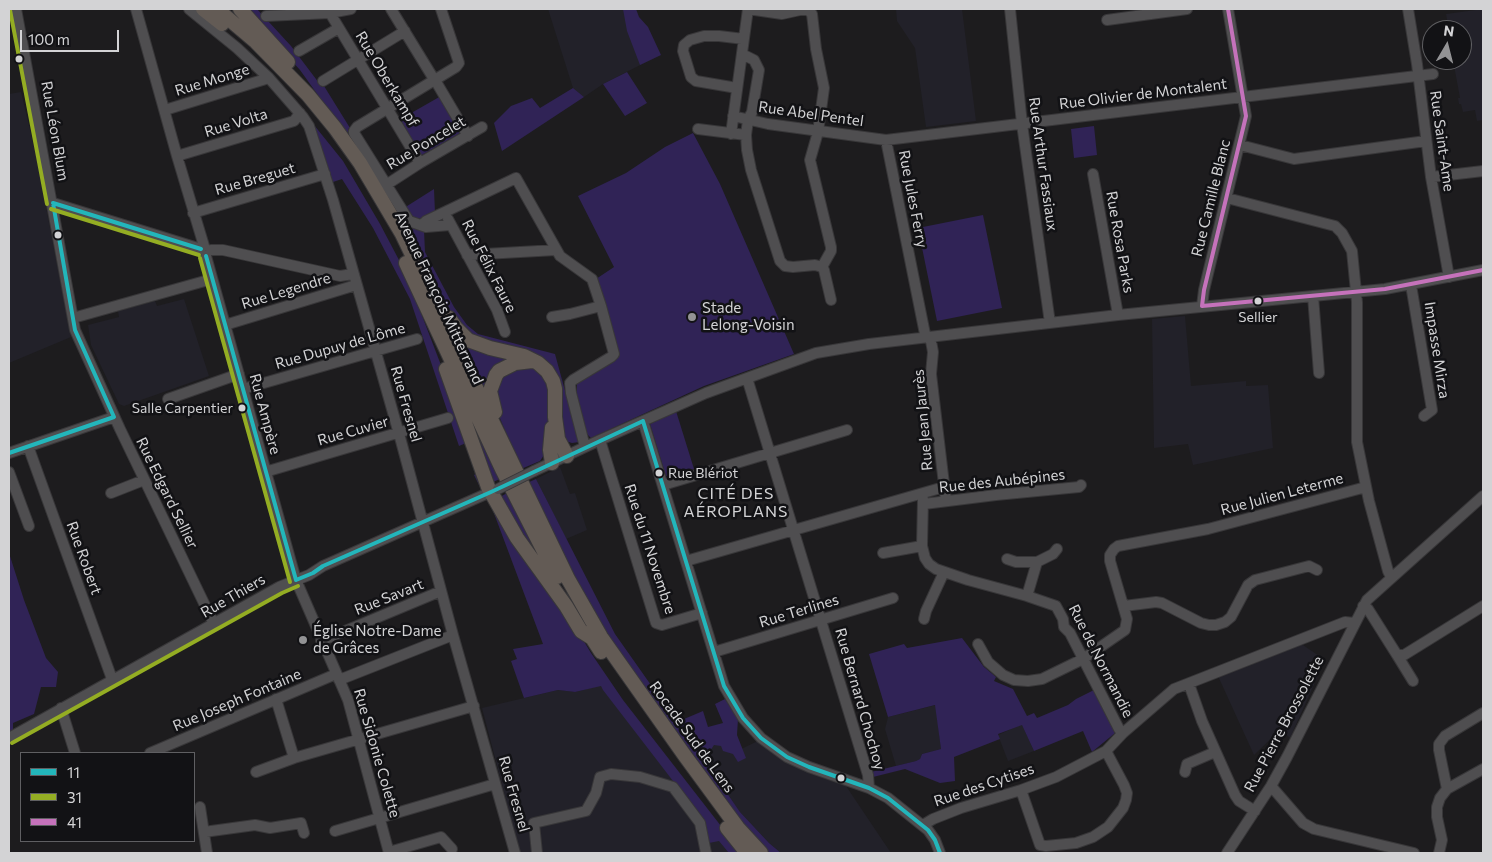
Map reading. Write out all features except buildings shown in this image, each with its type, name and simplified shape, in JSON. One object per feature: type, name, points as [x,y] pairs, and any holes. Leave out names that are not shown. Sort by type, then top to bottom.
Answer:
[{"type":"highway","name":"Avenue François Mitterrand","points":[[203,9],[256,54],[300,99],[328,132],[354,169],[379,210],[394,240],[518,500],[596,638]]},
{"type":"highway","name":"Avenue François Mitterrand","points":[[217,9],[256,42],[321,110],[360,163],[387,207],[428,287],[596,638]]},
{"type":"highway","points":[[240,9],[318,98],[321,110]]},
{"type":"highway","points":[[428,287],[456,328],[468,340],[484,347],[524,356],[547,370],[553,381],[556,399],[558,438],[567,456]]},
{"type":"highway","points":[[432,321],[436,341],[494,490],[517,538],[566,606],[581,631],[596,638]]},
{"type":"highway","points":[[501,440],[491,397],[493,380],[505,367],[522,361],[535,362]]},
{"type":"highway","points":[[552,463],[550,450],[552,425],[556,418]]},
{"type":"highway","name":"Rocade Sud de Lens","points":[[596,638],[627,690],[747,853]]},
{"type":"highway","name":"Rocade Sud de Lens","points":[[596,638],[738,828],[761,853]]},
{"type":"street","name":"Rue Léon Blum","points":[[16,9],[73,318]]},
{"type":"street","name":"Rue Ampère","points":[[136,9],[176,156],[205,248],[212,280],[296,580]]},
{"type":"street","name":"Rue Fresnel","points":[[189,9],[237,48],[269,78],[309,126],[325,174],[376,352],[441,592],[515,853]]},
{"type":"street","points":[[266,16],[351,9]]},
{"type":"street","points":[[391,9],[468,136]]},
{"type":"street","points":[[441,9],[459,63],[456,67],[433,78],[354,131],[409,221],[426,227],[450,224]]},
{"type":"street","points":[[731,134],[748,9],[782,14],[808,10],[812,14],[816,50],[824,88],[818,132],[810,160],[831,247],[831,251],[822,267]]},
{"type":"street","name":"Rue Arthur Fassiaux","points":[[1010,9],[1022,124],[1050,323]]},
{"type":"street","points":[[1107,20],[1187,9]]},
{"type":"street","name":"Rue Camille Blanc","points":[[1202,306],[1202,297],[1246,116],[1228,9]]},
{"type":"street","name":"Rue Saint-Ame","points":[[1408,9],[1431,177],[1450,277]]},
{"type":"street","name":"Rue Oberkampf","points":[[329,11],[419,164]]},
{"type":"street","points":[[299,51],[339,28]]},
{"type":"street","points":[[323,81],[405,31]]},
{"type":"street","points":[[737,88],[696,81],[690,77],[683,50],[684,44],[690,40],[704,36],[744,39]]},
{"type":"street","points":[[742,54],[754,60],[758,70],[752,112],[748,120],[746,135],[751,170],[780,261],[785,266],[815,265],[822,267],[831,300]]},
{"type":"street","name":"Rue Olivier de Montalent","points":[[1022,124],[1433,74]]},
{"type":"street","name":"Rue Monge","points":[[165,110],[269,78]]},
{"type":"street","name":"Rue Volta","points":[[176,156],[294,121],[300,113]]},
{"type":"street","name":"Rue Abel Pentel","points":[[733,116],[818,132],[886,140]]},
{"type":"street","name":"Rue Jules Ferry","points":[[928,337],[925,334],[886,140],[1022,124]]},
{"type":"street","name":"Rue Poncelet","points":[[386,185],[482,127]]},
{"type":"street","points":[[698,128],[746,135]]},
{"type":"street","points":[[1240,145],[1294,159],[1426,141]]},
{"type":"street","points":[[1431,177],[1483,171]]},
{"type":"street","name":"Rue Breguet","points":[[193,212],[325,174]]},
{"type":"street","name":"Rue Rosa Parks","points":[[1093,174],[1118,316]]},
{"type":"street","points":[[422,225],[426,221],[445,214],[449,210],[516,178],[551,247],[566,261],[592,279],[614,354],[573,380],[570,387],[585,447]]},
{"type":"street","points":[[1226,198],[1335,226],[1342,233],[1352,251],[1357,292],[1357,442],[1366,487],[1391,577]]},
{"type":"street","points":[[52,203],[190,246],[223,250],[340,276],[353,274]]},
{"type":"street","name":"Rue Félix Faure","points":[[445,214],[497,310],[505,332]]},
{"type":"street","points":[[467,255],[551,247]]},
{"type":"street","points":[[476,272],[482,254]]},
{"type":"street","name":"Rue Thiers","points":[[9,738],[279,587],[706,393],[816,353],[928,337],[1050,323],[1202,306],[1357,292],[1411,285],[1483,270]]},
{"type":"street","points":[[73,318],[212,280]]},
{"type":"street","name":"Rue Legendre","points":[[225,325],[356,285]]},
{"type":"street","name":"Impasse Mirza","points":[[1411,285],[1432,410],[1424,416]]},
{"type":"street","points":[[1313,296],[1318,372]]},
{"type":"street","points":[[552,317],[601,306]]},
{"type":"street","name":"Rue Edgard Sellier","points":[[73,318],[78,340],[214,624]]},
{"type":"street","name":"Rue Jean Jaurès","points":[[928,337],[931,341],[933,352],[931,374],[946,501]]},
{"type":"street","name":"Rue Dupuy de Lôme","points":[[243,389],[416,340]]},
{"type":"street","points":[[168,399],[239,374]]},
{"type":"street","name":"Rue Bernard Chochoy","points":[[748,378],[868,775],[869,788]]},
{"type":"street","points":[[9,453],[114,417]]},
{"type":"street","name":"Rue Cuvier","points":[[265,472],[448,418]]},
{"type":"street","points":[[642,421],[724,686],[737,709],[761,738],[787,757],[801,764],[869,788],[888,798],[932,834],[940,853]]},
{"type":"street","points":[[663,485],[847,430]]},
{"type":"street","name":"Rue du 11 Novembre","points":[[600,440],[656,623],[662,625],[702,613]]},
{"type":"street","name":"Rue Robert","points":[[28,446],[112,679]]},
{"type":"street","points":[[9,472],[29,526]]},
{"type":"street","points":[[111,493],[144,480]]},
{"type":"street","name":"Rue des Aubépines","points":[[924,504],[1079,487],[1081,485]]},
{"type":"street","points":[[686,561],[944,487]]},
{"type":"street","name":"Rue Julien Leterme","points":[[1124,606],[1110,561],[1110,555],[1118,546],[1205,529],[1366,487]]},
{"type":"street","points":[[883,553],[922,546],[924,504],[922,494]]},
{"type":"street","name":"Rue Pierre Brossolette","points":[[1227,853],[1255,811],[1304,725],[1363,606],[1391,577],[1483,496]]},
{"type":"street","name":"Rue de Normandie","points":[[922,546],[925,558],[929,564],[944,572],[1056,606],[1063,619],[1064,627],[1070,634],[1119,729],[1123,733]]},
{"type":"street","points":[[1007,559],[1016,562],[1037,562],[1053,554],[1057,549]]},
{"type":"street","points":[[1027,596],[1037,562]]},
{"type":"street","points":[[978,644],[988,662],[1003,675],[1014,680],[1042,679],[1083,659],[1125,630],[1127,620],[1124,606],[1162,603],[1201,624],[1216,625],[1225,622],[1231,617],[1248,585],[1255,580],[1309,566],[1317,570]]},
{"type":"street","points":[[924,619],[944,572]]},
{"type":"street","name":"Rue Sidonie Colette","points":[[296,580],[348,700],[389,853]]},
{"type":"street","name":"Rue Savart","points":[[321,641],[441,592]]},
{"type":"street","name":"Rue Terlines","points":[[714,652],[893,598]]},
{"type":"street","points":[[1363,606],[1368,610],[1412,681]]},
{"type":"street","points":[[1397,656],[1404,655],[1483,606]]},
{"type":"street","points":[[1021,790],[1040,845],[1076,843],[1093,837],[1108,827],[1123,808],[1127,794],[1106,751],[1123,733],[1166,695],[1174,689],[1345,622],[1354,623]]},
{"type":"street","name":"Rue Joseph Fontaine","points":[[152,752],[276,699],[453,635]]},
{"type":"street","points":[[1189,684],[1215,752],[1235,794],[1239,801],[1255,811]]},
{"type":"street","points":[[276,699],[294,758]]},
{"type":"street","points":[[256,772],[294,758],[474,706]]},
{"type":"street","points":[[61,708],[75,752]]},
{"type":"street","points":[[1447,789],[1438,750],[1439,744],[1445,736],[1483,713]]},
{"type":"street","name":"Rue des Cytises","points":[[923,825],[933,818],[968,805],[1021,790],[1056,776],[1106,751]]},
{"type":"street","points":[[1184,772],[1187,764],[1215,752]]},
{"type":"street","points":[[1440,853],[1442,834],[1437,816],[1437,807],[1440,798],[1447,789],[1483,769]]},
{"type":"street","points":[[537,853],[534,822],[582,814],[586,811],[596,794],[600,777],[611,774],[640,777],[673,787],[700,823],[706,853]]},
{"type":"street","points":[[335,831],[495,784]]},
{"type":"street","points":[[1270,786],[1303,823],[1314,829],[1414,853]]},
{"type":"street","points":[[200,807],[207,853]]},
{"type":"street","points":[[204,832],[255,825],[270,828],[302,822],[304,833]]},
{"type":"street","points":[[389,853],[441,837],[452,849]]},
{"type":"shaded area","points":[[245,9],[257,9],[291,46],[322,87],[324,86],[350,128],[348,129],[409,225],[419,230],[424,230],[425,252],[454,307],[467,325],[478,334],[555,354],[579,442],[572,443],[562,440],[558,380],[490,346],[455,324],[338,123],[300,70]]},
{"type":"shaded area","points":[[548,9],[632,9],[654,58],[603,84],[584,97],[573,88]]},
{"type":"shaded area","points":[[623,9],[636,9],[639,17],[648,27],[661,55],[640,65],[627,31]]},
{"type":"shaded area","points":[[896,9],[962,9],[976,121],[926,127],[915,48],[897,21]]},
{"type":"shaded area","points":[[1483,9],[1483,120],[1477,121],[1475,110],[1463,112],[1461,104],[1459,104],[1458,98],[1460,98],[1455,70],[1472,70],[1472,20],[1447,20],[1446,14]]},
{"type":"shaded area","points":[[627,72],[647,103],[625,116],[603,84]]},
{"type":"shaded area","points":[[573,88],[584,97],[502,151],[494,123],[511,106],[532,98],[540,108]]},
{"type":"shaded area","points":[[21,92],[36,155],[71,337],[9,363],[9,94]]},
{"type":"shaded area","points":[[441,96],[462,132],[420,156],[399,120]]},
{"type":"shaded area","points":[[314,125],[343,161],[399,260],[449,386],[483,486],[480,487],[474,475],[477,473],[466,443],[459,446],[410,299],[373,228],[342,179],[330,183],[311,127]]},
{"type":"shaded area","points":[[1094,126],[1097,155],[1074,158],[1071,129]]},
{"type":"shaded area","name":"Stade Lelong-Voisin","points":[[693,133],[720,184],[794,354],[704,386],[591,438],[586,433],[574,396],[579,380],[618,357],[596,279],[614,267],[578,196],[626,173],[665,147]]},
{"type":"shaded area","points":[[434,189],[435,213],[422,219],[412,217],[404,208]]},
{"type":"shaded area","points":[[983,215],[1002,308],[937,321],[918,228]]},
{"type":"shaded area","points":[[184,299],[209,376],[124,406],[119,404],[91,345],[88,325],[119,317],[118,311],[155,301],[157,306]]},
{"type":"shaded area","points":[[1185,316],[1191,386],[1246,381],[1246,386],[1268,385],[1273,448],[1193,465],[1188,444],[1154,448],[1152,319]]},
{"type":"shaded area","points":[[458,335],[517,358],[488,396]]},
{"type":"shaded area","points":[[531,366],[547,378],[550,410],[544,455],[540,461],[521,469],[499,416],[495,391],[505,372]]},
{"type":"shaded area","points":[[456,378],[502,478],[493,482]]},
{"type":"shaded area","points":[[676,411],[694,469],[669,477],[666,476],[650,424]]},
{"type":"shaded area","points":[[560,467],[570,494],[575,493],[587,530],[566,539],[536,479]]},
{"type":"shaded area","points":[[536,479],[615,634],[677,722],[703,711],[708,727],[723,723],[715,704],[725,699],[738,719],[737,735],[746,758],[738,762],[733,754],[723,751],[721,746],[714,745],[710,751],[696,748],[740,812],[781,853],[767,853],[736,816],[606,636],[579,589],[527,483]]},
{"type":"shaded area","points":[[509,492],[549,573],[535,556],[500,497]]},
{"type":"shaded area","points":[[489,500],[565,610],[623,700],[742,853],[729,853],[719,841],[709,843],[703,820],[601,686],[575,692],[558,690],[524,698],[511,661],[517,659],[513,649],[543,644]]},
{"type":"shaded area","points":[[9,553],[46,658],[58,672],[56,687],[41,687],[34,714],[13,723],[13,733],[9,735]]},
{"type":"shaded area","points":[[962,638],[984,667],[996,677],[994,681],[1013,689],[1027,716],[1034,713],[1037,718],[1068,705],[1094,690],[1115,733],[1092,752],[1083,731],[1034,751],[1022,725],[998,734],[1000,739],[954,757],[955,781],[940,783],[905,769],[873,777],[871,772],[916,761],[920,759],[922,754],[941,749],[935,705],[888,717],[869,654],[904,644],[907,648]]},
{"type":"shaded area","points":[[1300,643],[1325,660],[1290,738],[1281,729],[1254,755],[1218,676]]},
{"type":"shaded area","points":[[605,684],[735,853],[520,853],[482,708],[558,690],[575,692]]},
{"type":"shaded area","points":[[936,705],[941,749],[922,754],[920,759],[916,761],[896,766],[885,729],[888,717]]},
{"type":"shaded area","points":[[1022,724],[1034,751],[1008,761],[998,735]]},
{"type":"shaded area","points":[[684,731],[739,750],[758,741],[787,762],[811,774],[846,786],[891,853],[781,853],[740,812]]},
{"type":"transit line","name":"41","points":[[1202,306],[1204,290],[1246,116],[1228,9]]},
{"type":"transit line","name":"31","points":[[10,10],[47,204]]},
{"type":"transit line","name":"11","points":[[53,203],[75,330],[114,417]]},
{"type":"transit line","name":"11","points":[[53,203],[201,249]]},
{"type":"transit line","name":"31","points":[[51,209],[199,255]]},
{"type":"transit line","name":"11","points":[[206,256],[296,580]]},
{"type":"transit line","name":"31","points":[[200,258],[290,582]]},
{"type":"transit line","name":"41","points":[[1202,306],[1385,289],[1483,270]]},
{"type":"transit line","name":"11","points":[[9,453],[114,417]]},
{"type":"transit line","name":"11","points":[[643,421],[724,686],[743,718],[761,738],[787,757],[809,767],[869,788],[888,798],[928,830],[935,840],[940,853]]},
{"type":"transit line","name":"11","points":[[296,580],[643,421]]},
{"type":"transit line","name":"31","points":[[12,743],[282,593],[298,586]]},
{"type":"place","name":"Sellier","points":[[1258,301]]},
{"type":"place","name":"Stade Lelong-Voisin","points":[[692,317]]},
{"type":"place","name":"Salle Carpentier","points":[[242,408]]},
{"type":"place","name":"Rue Blériot","points":[[659,473]]},
{"type":"place","name":"Église Notre-Dame de Grâces","points":[[303,640]]},
{"type":"district","name":"CITÉ DES AÉROPLANS","points":[[736,503]]}]
